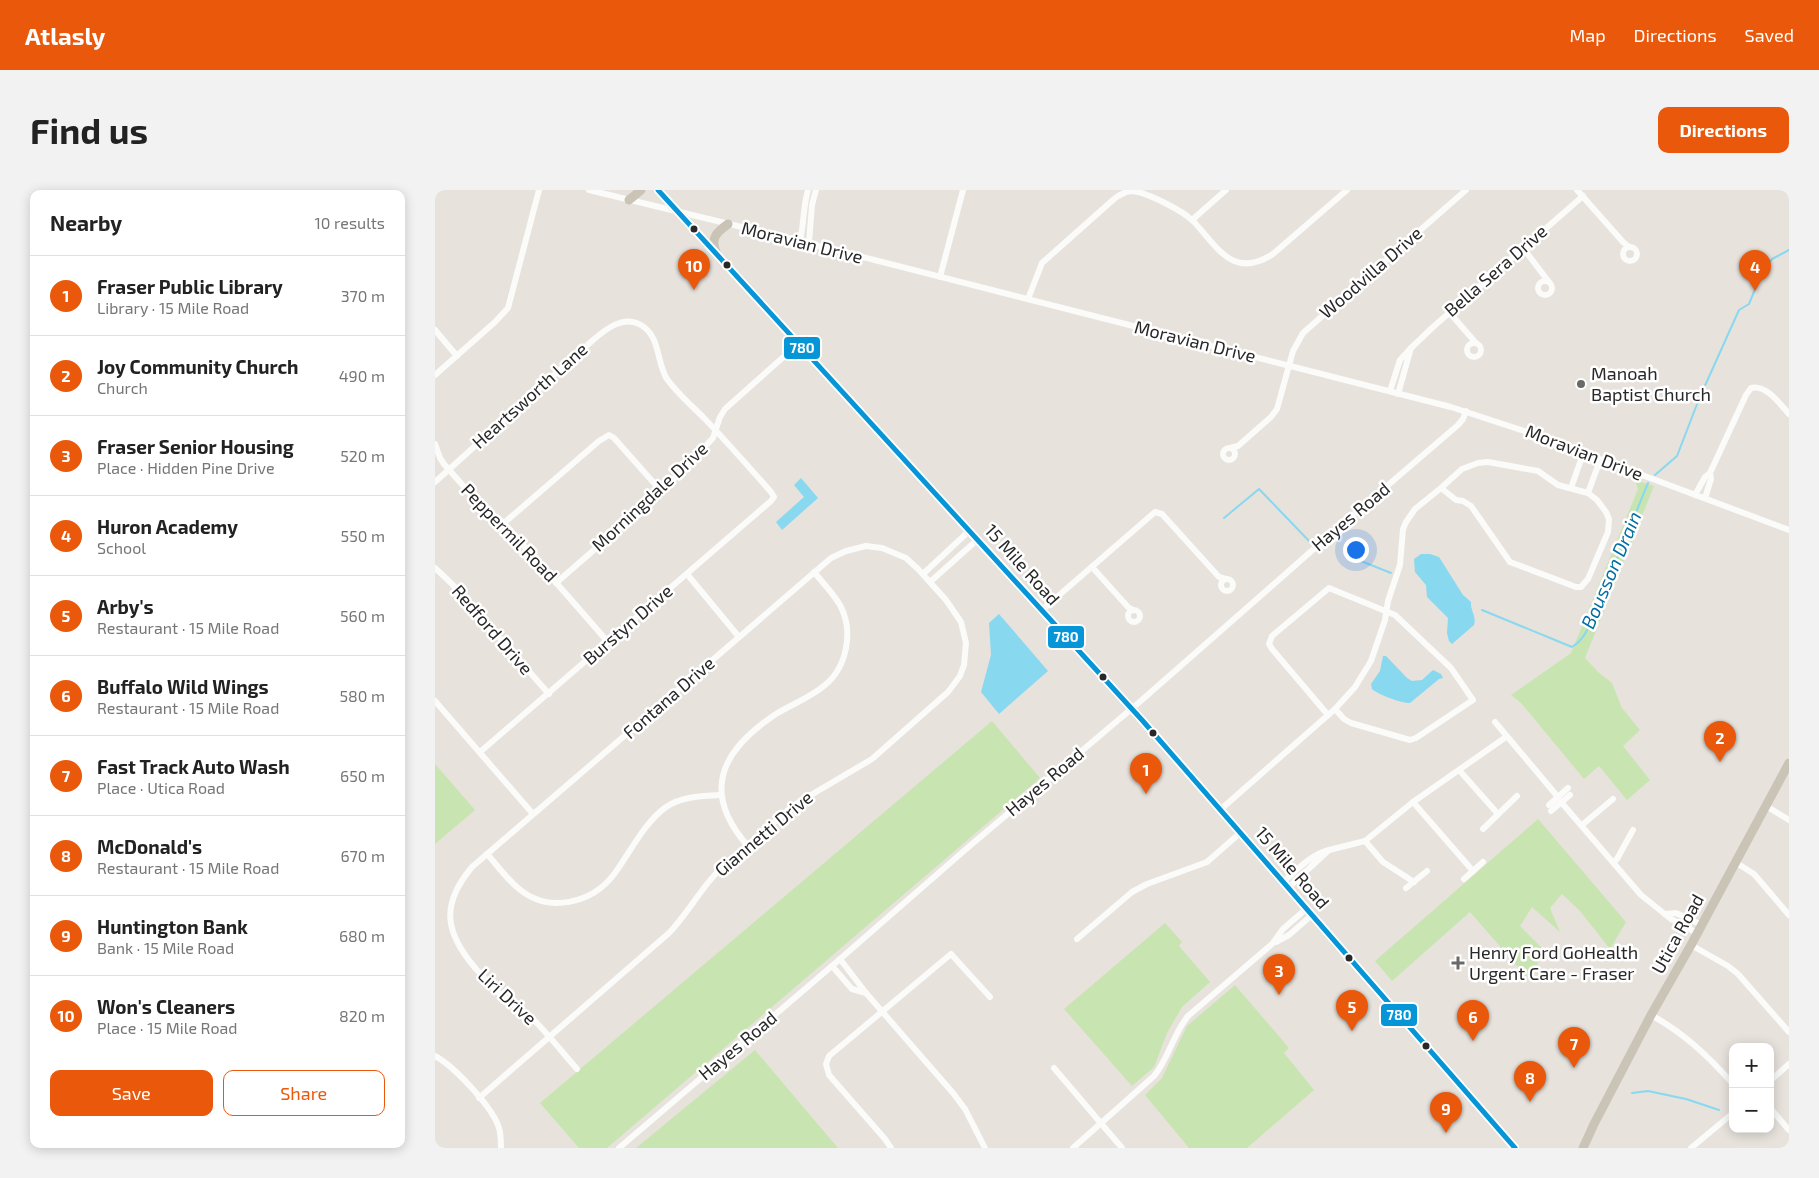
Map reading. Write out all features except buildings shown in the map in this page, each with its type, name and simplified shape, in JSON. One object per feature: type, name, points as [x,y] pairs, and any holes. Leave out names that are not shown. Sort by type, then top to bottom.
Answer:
[{"type":"main road","points":[[629,200],[641,190]]},
{"type":"main road","name":"15 Mile Road","points":[[658,190],[1131,709],[1515,1148]]},
{"type":"main road","points":[[717,254],[713,246],[714,237],[728,224]]},
{"type":"main road","name":"Utica Road","points":[[1583,1148],[1651,1016],[1789,763]]},
{"type":"street","points":[[435,375],[495,322],[508,308],[539,190]]},
{"type":"street","name":"Moravian Drive","points":[[589,190],[800,241],[1467,412],[1516,428],[1789,530]]},
{"type":"street","points":[[800,241],[808,190]]},
{"type":"street","points":[[809,244],[812,205],[816,190]]},
{"type":"street","points":[[940,277],[963,190]]},
{"type":"street","points":[[1191,220],[1226,190]]},
{"type":"street","points":[[1028,299],[1038,270],[1048,256],[1124,192],[1131,191],[1145,195],[1191,220],[1227,259],[1249,264],[1264,260],[1273,254],[1347,190]]},
{"type":"street","name":"Woodvilla Drive","points":[[1238,446],[1271,417],[1277,409],[1297,342],[1303,333],[1466,190]]},
{"type":"street","points":[[1577,190],[1626,246]]},
{"type":"street","name":"Bella Sera Drive","points":[[1390,391],[1400,360],[1411,348],[1449,312],[1583,196]]},
{"type":"street","points":[[1523,248],[1549,282],[1551,286],[1548,294],[1544,295],[1538,289],[1543,275]]},
{"type":"street","points":[[1540,283],[1544,281],[1549,282]]},
{"type":"street","points":[[1449,312],[1472,342]]},
{"type":"street","name":"Heartsworth Lane","points":[[435,482],[593,340],[614,325],[625,322],[640,325],[649,333],[656,344],[667,379],[715,430]]},
{"type":"street","points":[[435,330],[457,356]]},
{"type":"street","name":"Morningdale Drive","points":[[556,583],[661,491],[703,450],[713,438],[720,417],[732,402],[798,344]]},
{"type":"street","points":[[1398,394],[1411,348]]},
{"type":"street","points":[[1695,495],[1705,477],[1710,473],[1751,388],[1758,387],[1771,395],[1789,414]]},
{"type":"street","name":"Hayes Road","points":[[619,1148],[970,845],[1131,709],[1451,430],[1463,419],[1467,412]]},
{"type":"street","name":"Burstyn Drive","points":[[480,752],[771,502],[773,497],[771,492],[715,430]]},
{"type":"street","points":[[504,523],[599,441],[609,435],[614,438],[661,491]]},
{"type":"street","name":"Peppermil Road","points":[[435,444],[439,458],[481,506],[504,523],[608,642]]},
{"type":"street","points":[[1238,446],[1231,461],[1223,458],[1224,450],[1238,446]]},
{"type":"street","points":[[1230,448],[1234,450],[1235,454]]},
{"type":"street","points":[[1571,488],[1583,454]]},
{"type":"street","points":[[1588,493],[1600,460]]},
{"type":"street","points":[[1221,810],[1335,709],[1355,687],[1371,662],[1385,620],[1386,610],[1400,565],[1403,529],[1406,522],[1415,508],[1462,469],[1477,463],[1488,462],[1538,472],[1558,485],[1588,493],[1602,505],[1609,525],[1608,532],[1589,579],[1581,587],[1576,587],[1510,562],[1471,506],[1463,501],[1456,500],[1441,488]]},
{"type":"street","points":[[1705,498],[1711,479],[1710,473]]},
{"type":"street","points":[[1041,610],[1152,514],[1158,512],[1162,514],[1222,580]]},
{"type":"street","points":[[923,574],[969,531]]},
{"type":"street","points":[[930,582],[977,540]]},
{"type":"street","name":"Fontana Drive","points":[[450,918],[451,903],[456,889],[471,867],[814,572],[839,554],[866,546],[882,548],[899,554],[930,582]]},
{"type":"street","points":[[1091,566],[1130,610]]},
{"type":"street","name":"Redford Drive","points":[[435,568],[452,584],[549,694]]},
{"type":"street","points":[[747,846],[730,823],[721,795],[724,771],[728,762],[738,747],[775,715],[825,685],[841,664],[845,650],[847,635],[843,613],[835,598],[814,572]]},
{"type":"street","points":[[687,574],[739,637]]},
{"type":"street","name":"Giannetti Drive","points":[[479,1098],[669,933],[710,879],[747,846],[803,799],[872,759],[948,692],[964,665],[966,652],[965,633],[955,610],[930,582]]},
{"type":"street","points":[[1328,715],[1271,649],[1269,644],[1270,639],[1329,588],[1395,615],[1451,668],[1473,700],[1411,740],[1351,724],[1335,709]]},
{"type":"street","points":[[435,702],[533,814]]},
{"type":"street","points":[[1495,722],[1641,895],[1665,914],[1697,933]]},
{"type":"street","points":[[1286,885],[1313,856],[1320,852],[1365,841],[1413,802],[1507,737]]},
{"type":"street","points":[[1459,770],[1498,814]]},
{"type":"street","points":[[1550,808],[1569,791]]},
{"type":"street","points":[[487,854],[511,881],[526,894],[544,902],[560,904],[574,901],[590,896],[607,883],[653,819],[667,807],[688,798],[721,795]]},
{"type":"street","points":[[1483,828],[1517,796]]},
{"type":"street","points":[[1582,825],[1613,799]]},
{"type":"street","points":[[1413,802],[1473,871]]},
{"type":"street","points":[[1766,806],[1789,820]]},
{"type":"street","points":[[1613,862],[1617,859],[1633,830]]},
{"type":"street","points":[[1077,939],[1132,892],[1147,884],[1207,862],[1240,833]]},
{"type":"street","points":[[1365,841],[1383,862],[1414,882]]},
{"type":"street","points":[[1464,879],[1483,862]]},
{"type":"street","points":[[1735,862],[1750,870],[1789,915]]},
{"type":"street","points":[[1406,888],[1427,870]]},
{"type":"street","points":[[1073,1148],[1158,1071],[1177,1032],[1188,1016],[1272,944],[1283,929],[1309,912]]},
{"type":"street","points":[[1665,914],[1676,913],[1702,925]]},
{"type":"street","name":"Liri Drive","points":[[450,918],[455,940],[463,953],[493,987],[532,1018],[577,1069]]},
{"type":"street","points":[[1691,945],[1712,956],[1738,974],[1789,1032]]},
{"type":"street","points":[[891,1148],[829,1075],[827,1064],[829,1056],[951,954],[990,997]]},
{"type":"street","points":[[839,960],[953,1093],[965,1109],[985,1148]]},
{"type":"street","points":[[832,966],[852,988],[866,993]]},
{"type":"street","points":[[1651,1016],[1675,1029],[1690,1040],[1729,1080]]},
{"type":"street","points":[[435,1056],[455,1071],[496,1120],[499,1127],[501,1147]]},
{"type":"street","points":[[1774,1077],[1789,1064]]},
{"type":"street","points":[[1054,1068],[1122,1148]]},
{"type":"street","points":[[1774,1113],[1789,1130]]},
{"type":"street","points":[[1691,1148],[1729,1117]]},
{"type":"green space","points":[[1635,480],[1654,486],[1585,658],[1612,683],[1622,708],[1640,730],[1623,746],[1650,780],[1627,800],[1599,766],[1584,779],[1521,703],[1511,695],[1571,653],[1638,489]]},
{"type":"green space","points":[[992,721],[1040,778],[607,1148],[579,1148],[540,1103]]},
{"type":"green space","points":[[435,764],[475,810],[435,844]]},
{"type":"green space","points":[[1538,819],[1626,922],[1610,949],[1580,911],[1562,894],[1550,908],[1560,932],[1532,907],[1520,926],[1541,947],[1537,967],[1526,976],[1470,912],[1392,981],[1375,961]]},
{"type":"green space","points":[[1165,923],[1182,942],[1179,946],[1210,982],[1182,1007],[1167,1033],[1154,1067],[1132,1086],[1064,1009]]},
{"type":"green space","points":[[1235,985],[1289,1048],[1284,1053],[1314,1090],[1247,1148],[1189,1148],[1145,1095],[1162,1078],[1187,1026]]},
{"type":"green space","points":[[755,1050],[838,1148],[636,1148]]},
{"type":"water","points":[[801,478],[818,498],[782,530],[776,522],[804,497],[794,485]]},
{"type":"water","points":[[1421,554],[1439,557],[1463,595],[1471,602],[1475,619],[1474,625],[1452,644],[1447,633],[1448,618],[1427,597],[1426,585],[1415,572],[1414,559]]},
{"type":"water","points":[[999,614],[1048,671],[999,714],[981,692],[991,655],[989,623]]},
{"type":"water","points":[[1383,656],[1386,656],[1412,681],[1422,680],[1433,670],[1441,674],[1443,678],[1439,679],[1410,703],[1390,698],[1372,689],[1371,684],[1380,671]]},
{"type":"waterway","name":"Bousson Drain","points":[[1655,475],[1677,456],[1699,399],[1739,310],[1749,304],[1762,272],[1772,259],[1789,250]]},
{"type":"waterway","name":"Bousson Drain","points":[[1482,610],[1572,647],[1578,643],[1590,625],[1648,483]]},
{"type":"waterway","points":[[1224,518],[1259,489],[1310,542]]},
{"type":"waterway","points":[[1351,557],[1391,573]]},
{"type":"waterway","points":[[1632,1093],[1648,1091],[1686,1099],[1719,1110]]},
{"type":"transit line","name":"780","points":[[658,190],[1142,720],[1515,1148]]},
{"type":"place","name":"Won's Cleaners","points":[[694,290]]},
{"type":"place","name":"Huron Academy","points":[[1755,291]]},
{"type":"place","name":"Manoah Baptist Church","points":[[1581,384]]},
{"type":"place","name":"Joy Community Church","points":[[1720,762]]},
{"type":"place","name":"Fraser Public Library","points":[[1146,794]]},
{"type":"place","name":"Henry Ford GoHealth Urgent Care - Fraser","points":[[1458,963]]},
{"type":"place","name":"Fraser Senior Housing","points":[[1279,995]]},
{"type":"place","name":"Arby's","points":[[1352,1031]]},
{"type":"place","name":"Buffalo Wild Wings","points":[[1473,1041]]},
{"type":"place","name":"Fast Track Auto Wash","points":[[1574,1068]]},
{"type":"place","name":"McDonald's","points":[[1530,1102]]},
{"type":"place","name":"Huntington Bank","points":[[1446,1133]]}]
